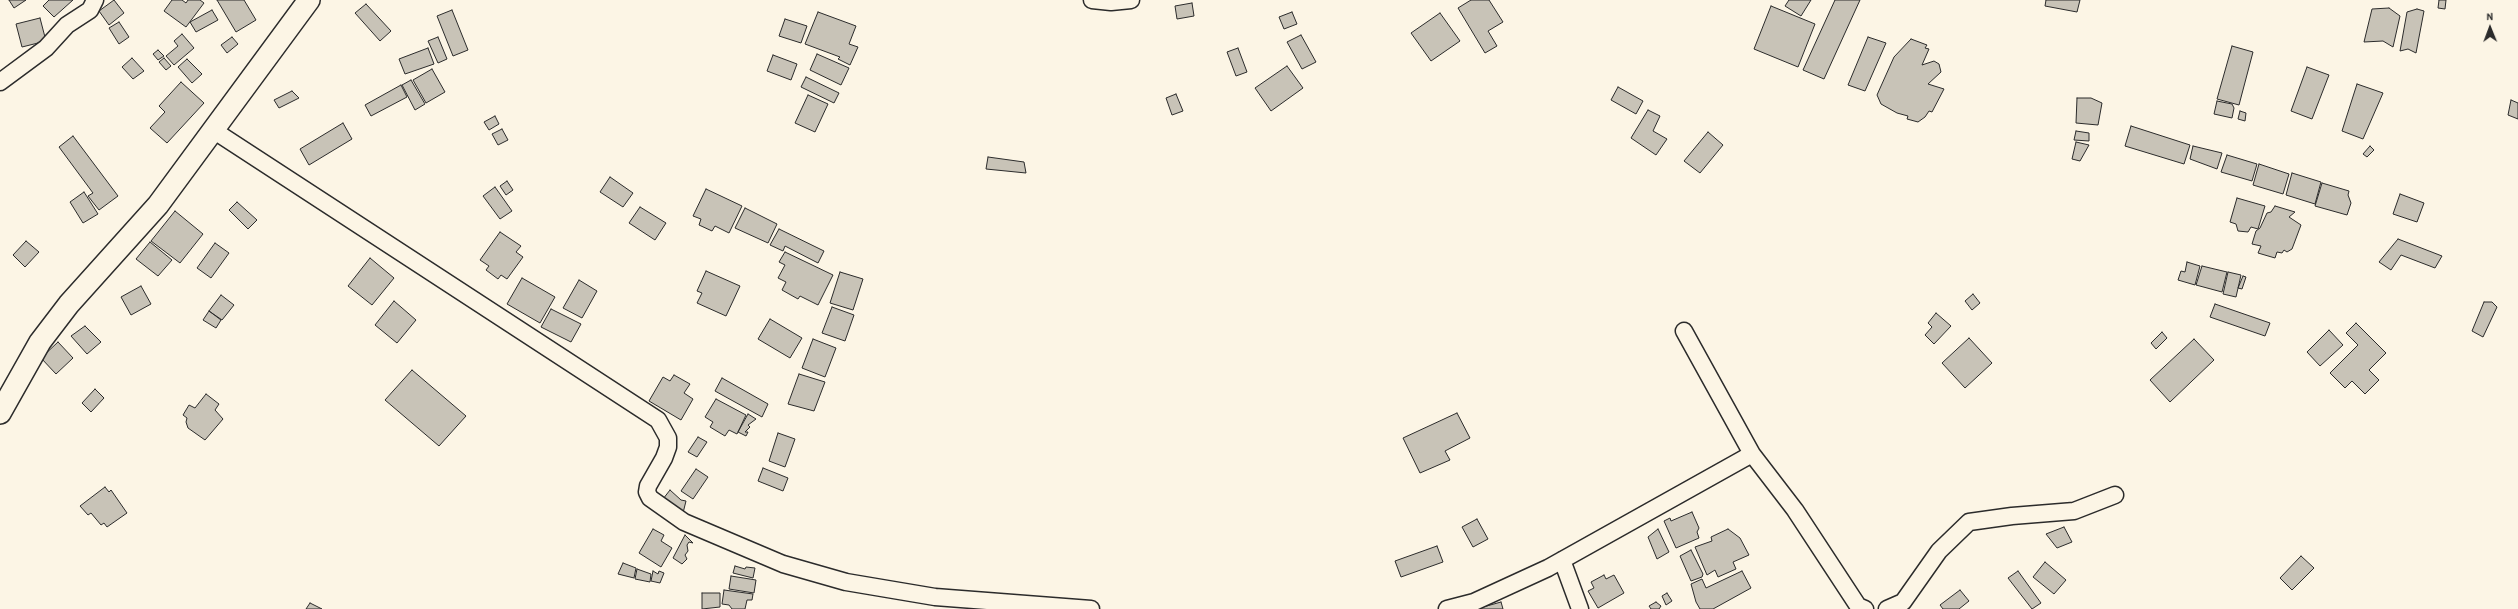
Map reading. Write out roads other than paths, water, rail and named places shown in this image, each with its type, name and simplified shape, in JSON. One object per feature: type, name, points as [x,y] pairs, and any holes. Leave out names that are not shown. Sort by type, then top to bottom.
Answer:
[{"type":"street","points":[[0,82],[46,48],[67,25],[90,10],[95,0]]},
{"type":"street","points":[[0,413],[40,342],[69,304],[158,205],[309,0]]},
{"type":"street","points":[[1092,0],[1111,2],[1131,0]]},
{"type":"street","points":[[213,130],[658,420],[668,438],[668,447],[664,458],[648,486],[647,492],[650,498],[684,522],[783,564],[846,582],[935,597],[1014,607],[1091,609]]},
{"type":"street","points":[[1684,331],[1752,454],[1795,510],[1858,606],[1865,609]]},
{"type":"street","points":[[1446,609],[1474,602],[1562,560],[1752,454]]},
{"type":"street","points":[[1886,609],[1903,602],[1939,551],[1969,522],[2012,516],[2074,512],[2115,495]]},
{"type":"street","points":[[1562,560],[1580,609]]}]
